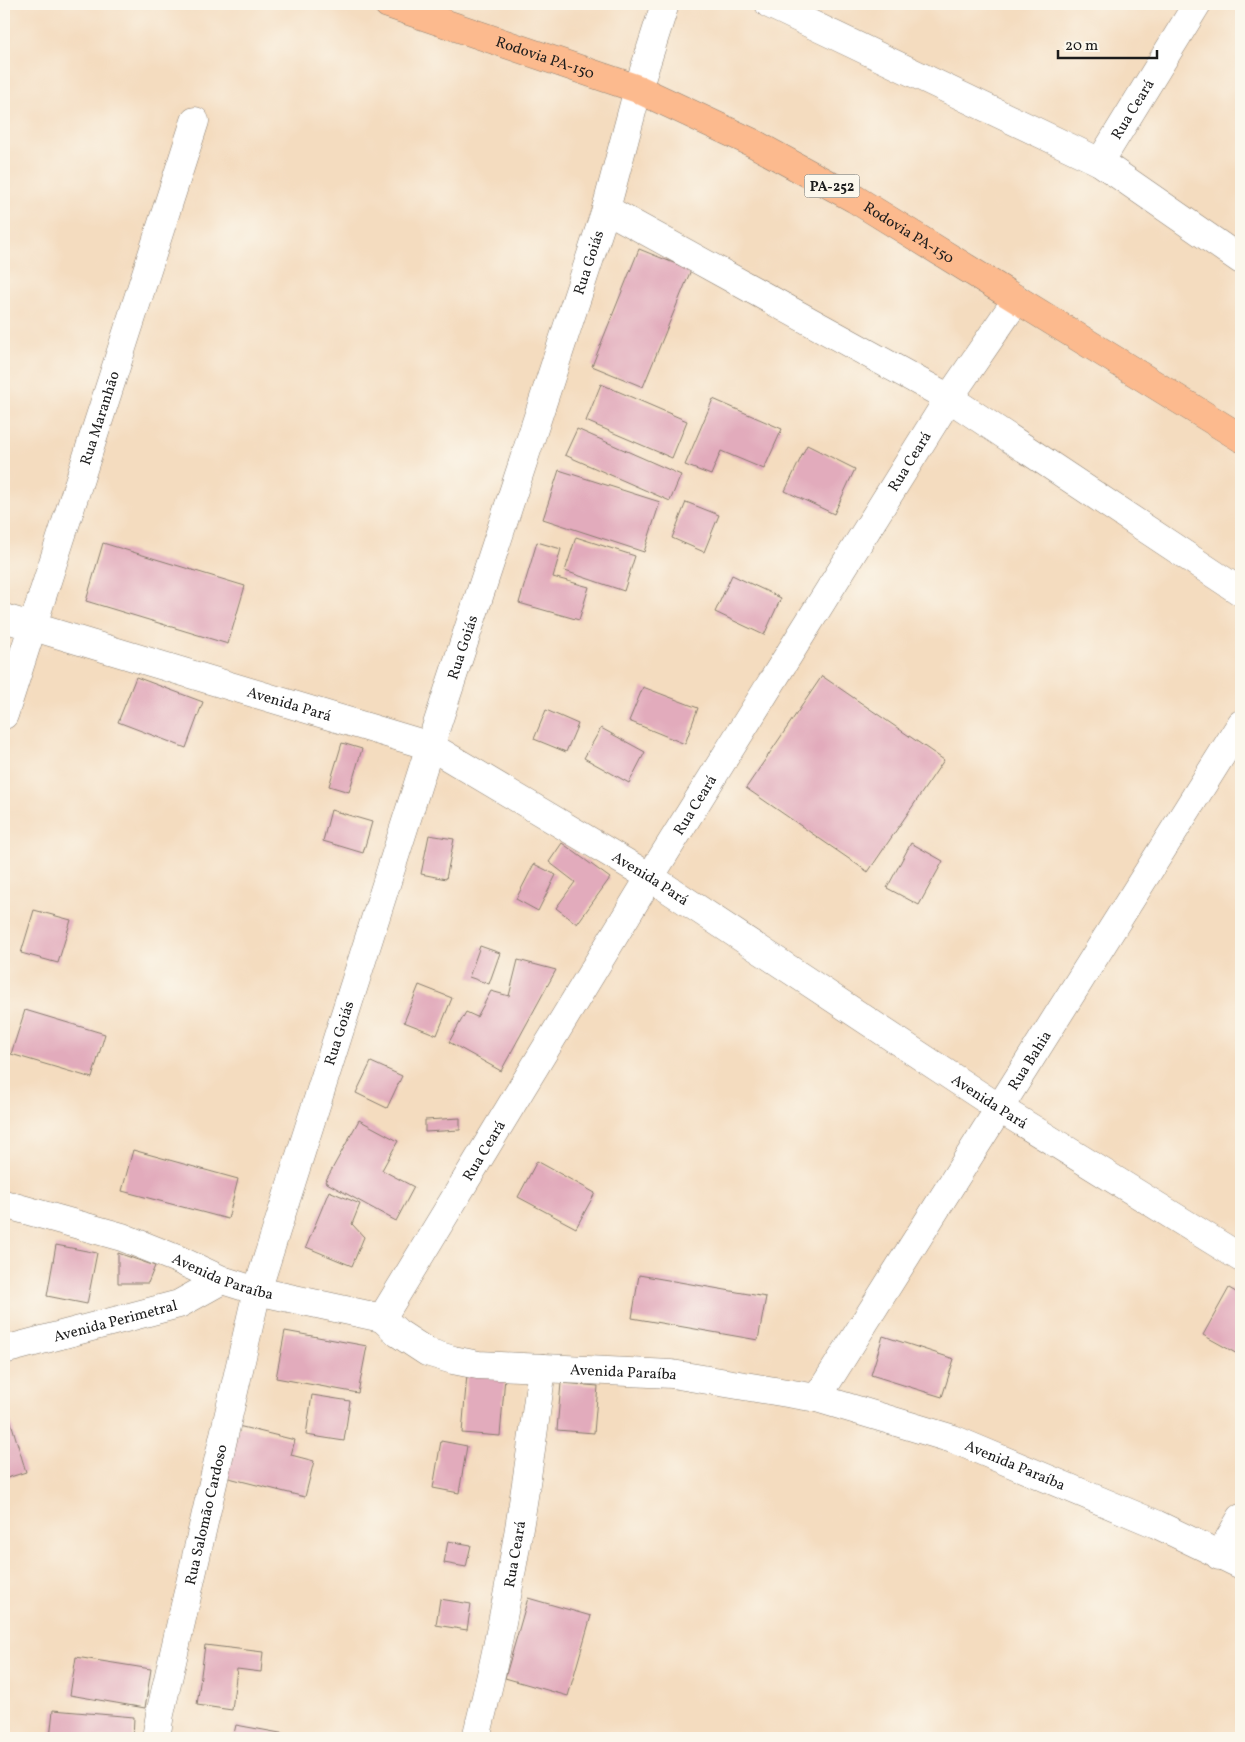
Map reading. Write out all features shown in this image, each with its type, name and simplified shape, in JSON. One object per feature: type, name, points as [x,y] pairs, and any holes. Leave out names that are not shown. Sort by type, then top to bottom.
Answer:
[{"type":"highway","name":"Rodovia PA-150","points":[[388,4],[638,89],[753,143],[855,199],[1241,438]]},
{"type":"street","name":"Rua Goiás","points":[[257,1291],[430,746],[606,208],[638,89],[664,4]]},
{"type":"street","points":[[768,4],[1100,162],[1241,260]]},
{"type":"street","name":"Rua Ceará","points":[[1100,162],[1197,4]]},
{"type":"street","name":"Rua Maranhão","points":[[4,714],[195,121]]},
{"type":"street","points":[[606,208],[949,398],[1241,592]]},
{"type":"street","name":"Rua Ceará","points":[[382,1318],[650,877],[949,398],[1017,298]]},
{"type":"street","name":"Avenida Pará","points":[[4,618],[430,746],[650,877],[999,1108],[1241,1258]]},
{"type":"street","name":"Rua Bahia","points":[[817,1398],[1241,724]]},
{"type":"street","name":"Avenida Paraíba","points":[[4,1204],[122,1237],[177,1259],[222,1280],[257,1291],[382,1318],[398,1333],[427,1352],[453,1360],[478,1365],[672,1374],[817,1398],[953,1439],[1156,1524],[1230,1561]]},
{"type":"street","name":"Avenida Perimetral","points":[[4,1350],[179,1304],[222,1280]]},
{"type":"street","name":"Rua Salomão Cardoso","points":[[156,1738],[257,1291]]},
{"type":"street","name":"Rua Ceará","points":[[476,1738],[494,1667],[510,1583],[528,1477],[542,1368]]},
{"type":"street","points":[[1230,1561],[1241,1518]]},
{"type":"building","points":[[639,249],[691,270],[643,387],[592,366]]},
{"type":"building","points":[[601,384],[687,421],[672,458],[586,421]]},
{"type":"building","points":[[713,399],[782,429],[764,469],[721,451],[711,475],[685,465]]},
{"type":"building","points":[[577,429],[681,475],[670,501],[565,455]]},
{"type":"building","points":[[807,445],[855,469],[834,514],[785,491]]},
{"type":"building","points":[[559,470],[660,502],[644,552],[543,519]]},
{"type":"building","points":[[686,502],[719,515],[704,552],[672,538]]},
{"type":"building","points":[[576,537],[635,556],[624,591],[565,571]]},
{"type":"building","points":[[537,542],[561,549],[553,577],[589,587],[579,620],[519,603]]},
{"type":"building","points":[[103,543],[245,586],[228,644],[86,601]]},
{"type":"building","points":[[732,575],[781,598],[764,635],[715,612]]},
{"type":"building","points":[[822,676],[944,760],[868,872],[746,788]]},
{"type":"building","points":[[136,677],[203,702],[186,748],[118,722]]},
{"type":"building","points":[[643,687],[698,708],[685,744],[629,721]]},
{"type":"building","points":[[546,710],[578,724],[566,752],[534,739]]},
{"type":"building","points":[[601,728],[645,752],[629,783],[584,758]]},
{"type":"building","points":[[342,743],[362,749],[349,792],[329,786]]},
{"type":"building","points":[[331,810],[372,822],[363,853],[323,841]]},
{"type":"building","points":[[429,835],[454,839],[446,879],[421,874]]},
{"type":"building","points":[[562,843],[610,878],[577,924],[556,908],[575,882],[549,862]]},
{"type":"building","points":[[911,843],[943,861],[919,905],[887,888]]},
{"type":"building","points":[[534,864],[556,875],[538,911],[516,899]]},
{"type":"building","points":[[34,910],[71,920],[58,963],[21,953]]},
{"type":"building","points":[[480,946],[500,953],[489,984],[469,977]]},
{"type":"building","points":[[518,960],[556,970],[501,1071],[449,1042],[466,1012],[477,1017],[491,991],[509,996]]},
{"type":"building","points":[[419,985],[452,998],[437,1035],[404,1022]]},
{"type":"building","points":[[25,1010],[105,1034],[92,1078],[11,1054]]},
{"type":"building","points":[[371,1062],[402,1076],[387,1108],[356,1093]]},
{"type":"building","points":[[460,1118],[460,1130],[425,1132],[425,1120]]},
{"type":"building","points":[[359,1120],[398,1141],[382,1170],[414,1187],[396,1221],[325,1182]]},
{"type":"building","points":[[133,1150],[238,1179],[228,1219],[122,1191]]},
{"type":"building","points":[[537,1161],[595,1193],[576,1228],[518,1197]]},
{"type":"building","points":[[329,1191],[360,1204],[352,1224],[364,1237],[352,1266],[306,1247]]},
{"type":"building","points":[[56,1245],[97,1253],[87,1304],[47,1296]]},
{"type":"building","points":[[118,1253],[155,1266],[148,1283],[118,1283]]},
{"type":"building","points":[[639,1275],[766,1297],[758,1340],[632,1318]]},
{"type":"building","points":[[1229,1288],[1241,1295],[1241,1356],[1203,1335]]},
{"type":"building","points":[[285,1331],[367,1346],[358,1393],[276,1378]]},
{"type":"building","points":[[883,1336],[954,1359],[942,1397],[871,1375]]},
{"type":"building","points":[[467,1374],[505,1377],[500,1436],[462,1433]]},
{"type":"building","points":[[561,1383],[598,1386],[594,1433],[557,1430]]},
{"type":"building","points":[[312,1395],[350,1401],[344,1441],[306,1435]]},
{"type":"building","points":[[4,1399],[26,1472],[4,1479]]},
{"type":"building","points":[[238,1426],[295,1440],[291,1455],[314,1461],[305,1497],[225,1477]]},
{"type":"building","points":[[441,1441],[467,1446],[459,1493],[433,1488]]},
{"type":"building","points":[[448,1541],[471,1545],[466,1567],[444,1563]]},
{"type":"building","points":[[528,1598],[591,1616],[568,1696],[505,1678]]},
{"type":"building","points":[[440,1599],[471,1604],[467,1630],[436,1625]]},
{"type":"building","points":[[205,1645],[263,1652],[261,1672],[237,1669],[232,1710],[197,1705]]},
{"type":"building","points":[[76,1657],[151,1669],[145,1708],[70,1695]]},
{"type":"building","points":[[53,1710],[134,1717],[133,1738],[50,1738]]},
{"type":"building","points":[[236,1725],[291,1735],[290,1738],[233,1738]]}]
